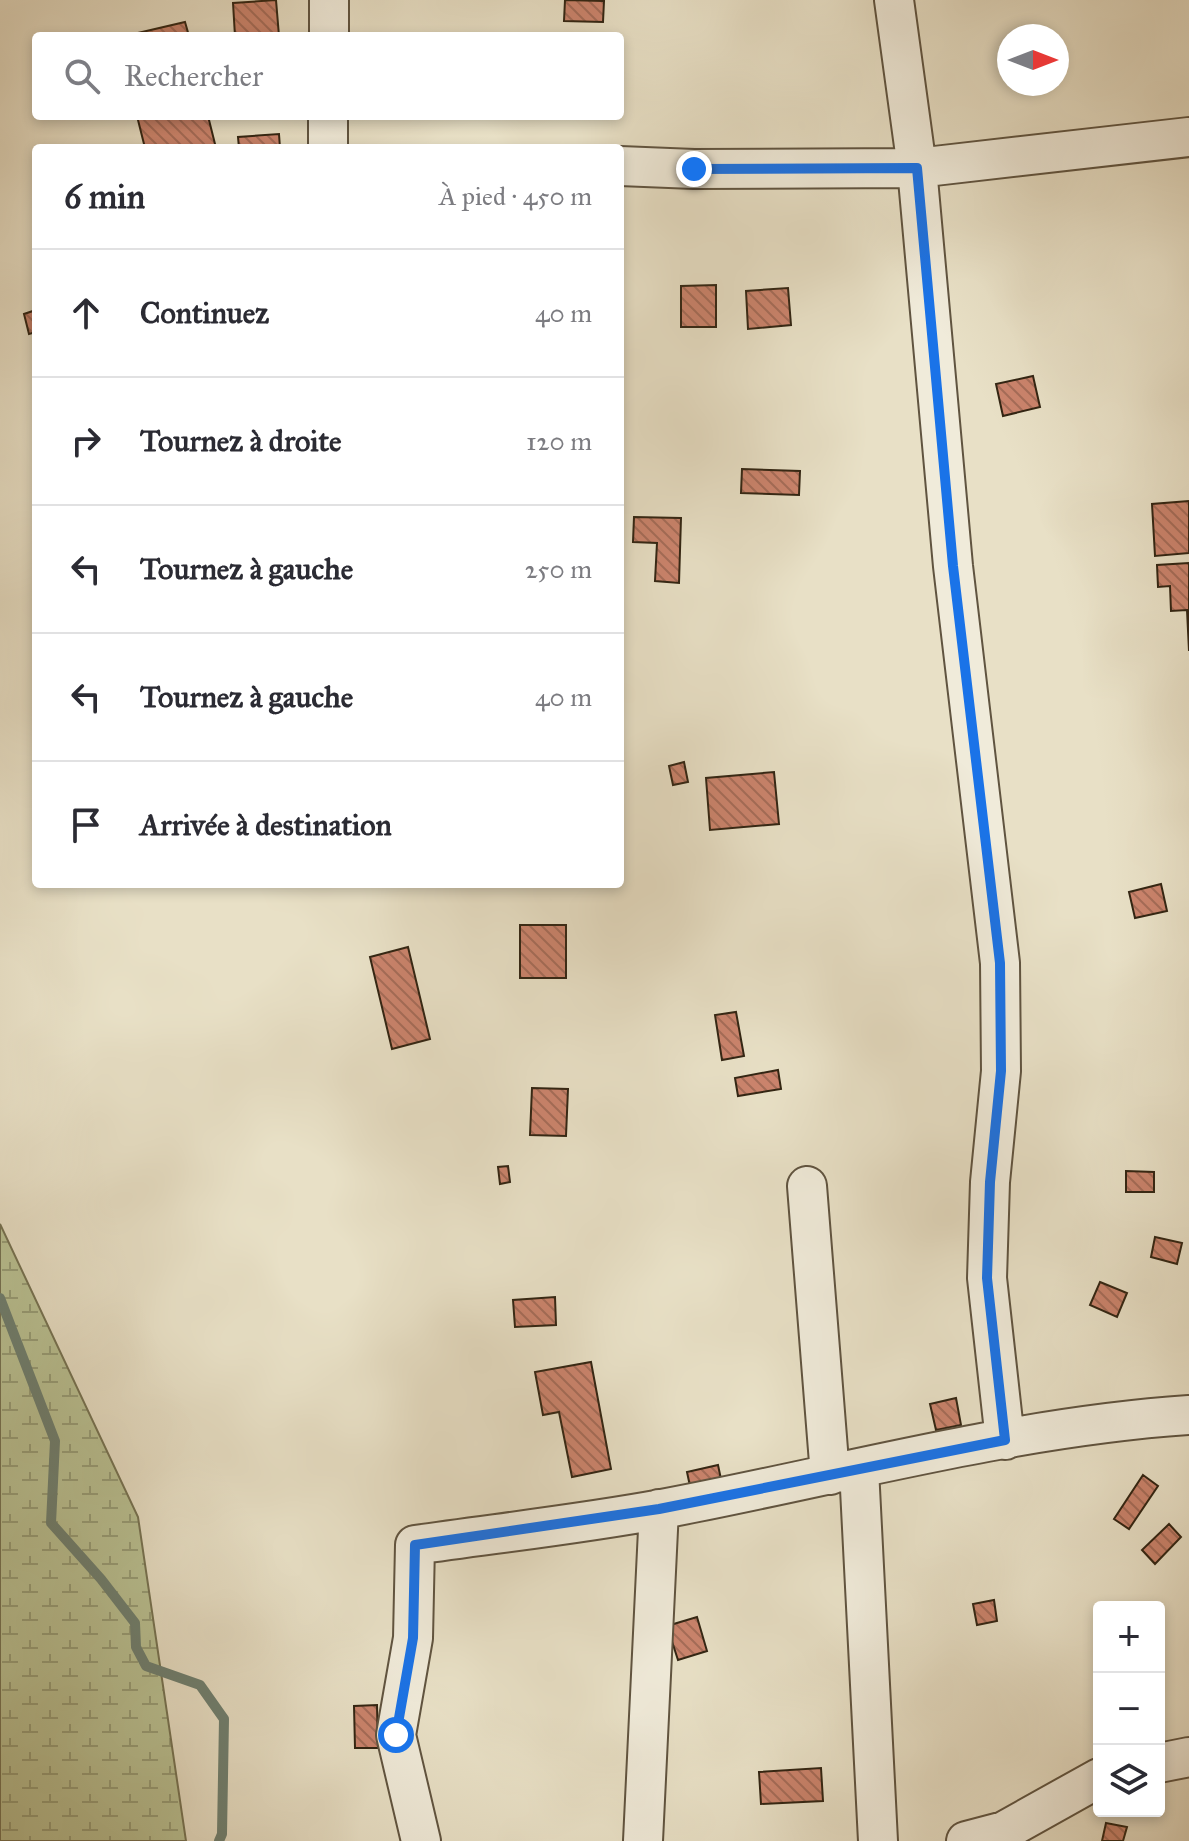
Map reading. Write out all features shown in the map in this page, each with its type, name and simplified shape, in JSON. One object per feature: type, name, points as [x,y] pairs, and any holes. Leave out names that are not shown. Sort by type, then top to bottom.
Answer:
[{"type":"street","points":[[329,0],[329,32]]},
{"type":"street","points":[[894,0],[917,168],[953,566],[1000,963],[1001,1071],[990,1182],[987,1278],[1005,1440]]},
{"type":"street","points":[[328,120],[328,144]]},
{"type":"street","points":[[624,166],[917,168],[1189,137]]},
{"type":"street","points":[[807,1186],[845,1472],[878,1841]]},
{"type":"street","points":[[421,1841],[396,1735],[413,1638],[415,1545],[659,1509],[1005,1440],[1123,1420],[1189,1415]]},
{"type":"street","points":[[643,1841],[659,1509]]},
{"type":"street","points":[[1165,1762],[1189,1757]]},
{"type":"street","points":[[966,1841],[1004,1831],[1093,1781]]},
{"type":"green space","points":[[0,1224],[138,1517],[186,1841],[0,1841]]},
{"type":"building","points":[[276,0],[279,32],[235,32],[233,3]]},
{"type":"building","points":[[565,0],[604,1],[603,22],[564,21]]},
{"type":"building","points":[[185,22],[188,32],[142,32]]},
{"type":"building","points":[[138,120],[209,120],[215,144],[144,144]]},
{"type":"building","points":[[279,134],[280,144],[239,144],[238,137]]},
{"type":"building","points":[[716,285],[716,327],[681,327],[681,286]]},
{"type":"building","points":[[788,288],[791,325],[748,329],[746,291]]},
{"type":"building","points":[[32,311],[32,333],[29,334],[24,314]]},
{"type":"building","points":[[1033,376],[1040,407],[1003,416],[996,384]]},
{"type":"building","points":[[742,469],[800,471],[799,495],[741,493]]},
{"type":"building","points":[[1189,501],[1189,553],[1155,556],[1152,504]]},
{"type":"building","points":[[634,517],[681,518],[679,583],[655,581],[657,543],[633,542]]},
{"type":"building","points":[[1189,563],[1189,651],[1187,610],[1171,611],[1170,586],[1158,587],[1157,565]]},
{"type":"building","points":[[684,762],[688,782],[673,785],[669,766]]},
{"type":"building","points":[[774,772],[779,824],[710,830],[706,778]]},
{"type":"building","points":[[1161,884],[1167,911],[1135,918],[1129,892]]},
{"type":"building","points":[[520,925],[566,925],[566,978],[520,978]]},
{"type":"building","points":[[408,947],[430,1039],[392,1049],[370,957]]},
{"type":"building","points":[[736,1012],[744,1056],[722,1060],[715,1015]]},
{"type":"building","points":[[778,1070],[781,1089],[738,1096],[735,1078]]},
{"type":"building","points":[[532,1088],[568,1089],[566,1136],[530,1135]]},
{"type":"building","points":[[508,1166],[510,1182],[500,1184],[498,1167]]},
{"type":"building","points":[[1126,1171],[1154,1172],[1154,1192],[1126,1192]]},
{"type":"building","points":[[1155,1237],[1182,1243],[1177,1264],[1151,1257]]},
{"type":"building","points":[[1100,1282],[1127,1293],[1117,1317],[1090,1305]]},
{"type":"building","points":[[555,1297],[556,1325],[515,1327],[513,1300]]},
{"type":"building","points":[[591,1362],[611,1469],[572,1477],[559,1412],[543,1415],[535,1372]]},
{"type":"building","points":[[956,1398],[961,1425],[936,1430],[930,1404]]},
{"type":"building","points":[[718,1465],[722,1484],[691,1491],[687,1472]]},
{"type":"building","points":[[1143,1475],[1158,1486],[1129,1529],[1114,1519]]},
{"type":"building","points":[[1169,1524],[1181,1537],[1155,1564],[1142,1550]]},
{"type":"building","points":[[994,1600],[997,1621],[977,1625],[973,1604]]},
{"type":"building","points":[[697,1617],[707,1651],[678,1660],[667,1626]]},
{"type":"building","points":[[377,1705],[378,1748],[355,1748],[354,1706]]},
{"type":"building","points":[[821,1768],[823,1801],[761,1804],[759,1772]]},
{"type":"building","points":[[1106,1823],[1127,1827],[1123,1841],[1102,1841]]},
{"type":"waterway","points":[[0,1298],[55,1441],[51,1523],[135,1623],[136,1647],[146,1666],[200,1685],[224,1719],[222,1834],[219,1841]]},
{"type":"route","points":[[396,1735],[413,1638],[415,1545],[659,1509],[1005,1440],[987,1278],[990,1182],[1001,1071],[1000,963],[953,566],[917,168],[694,169]]}]
